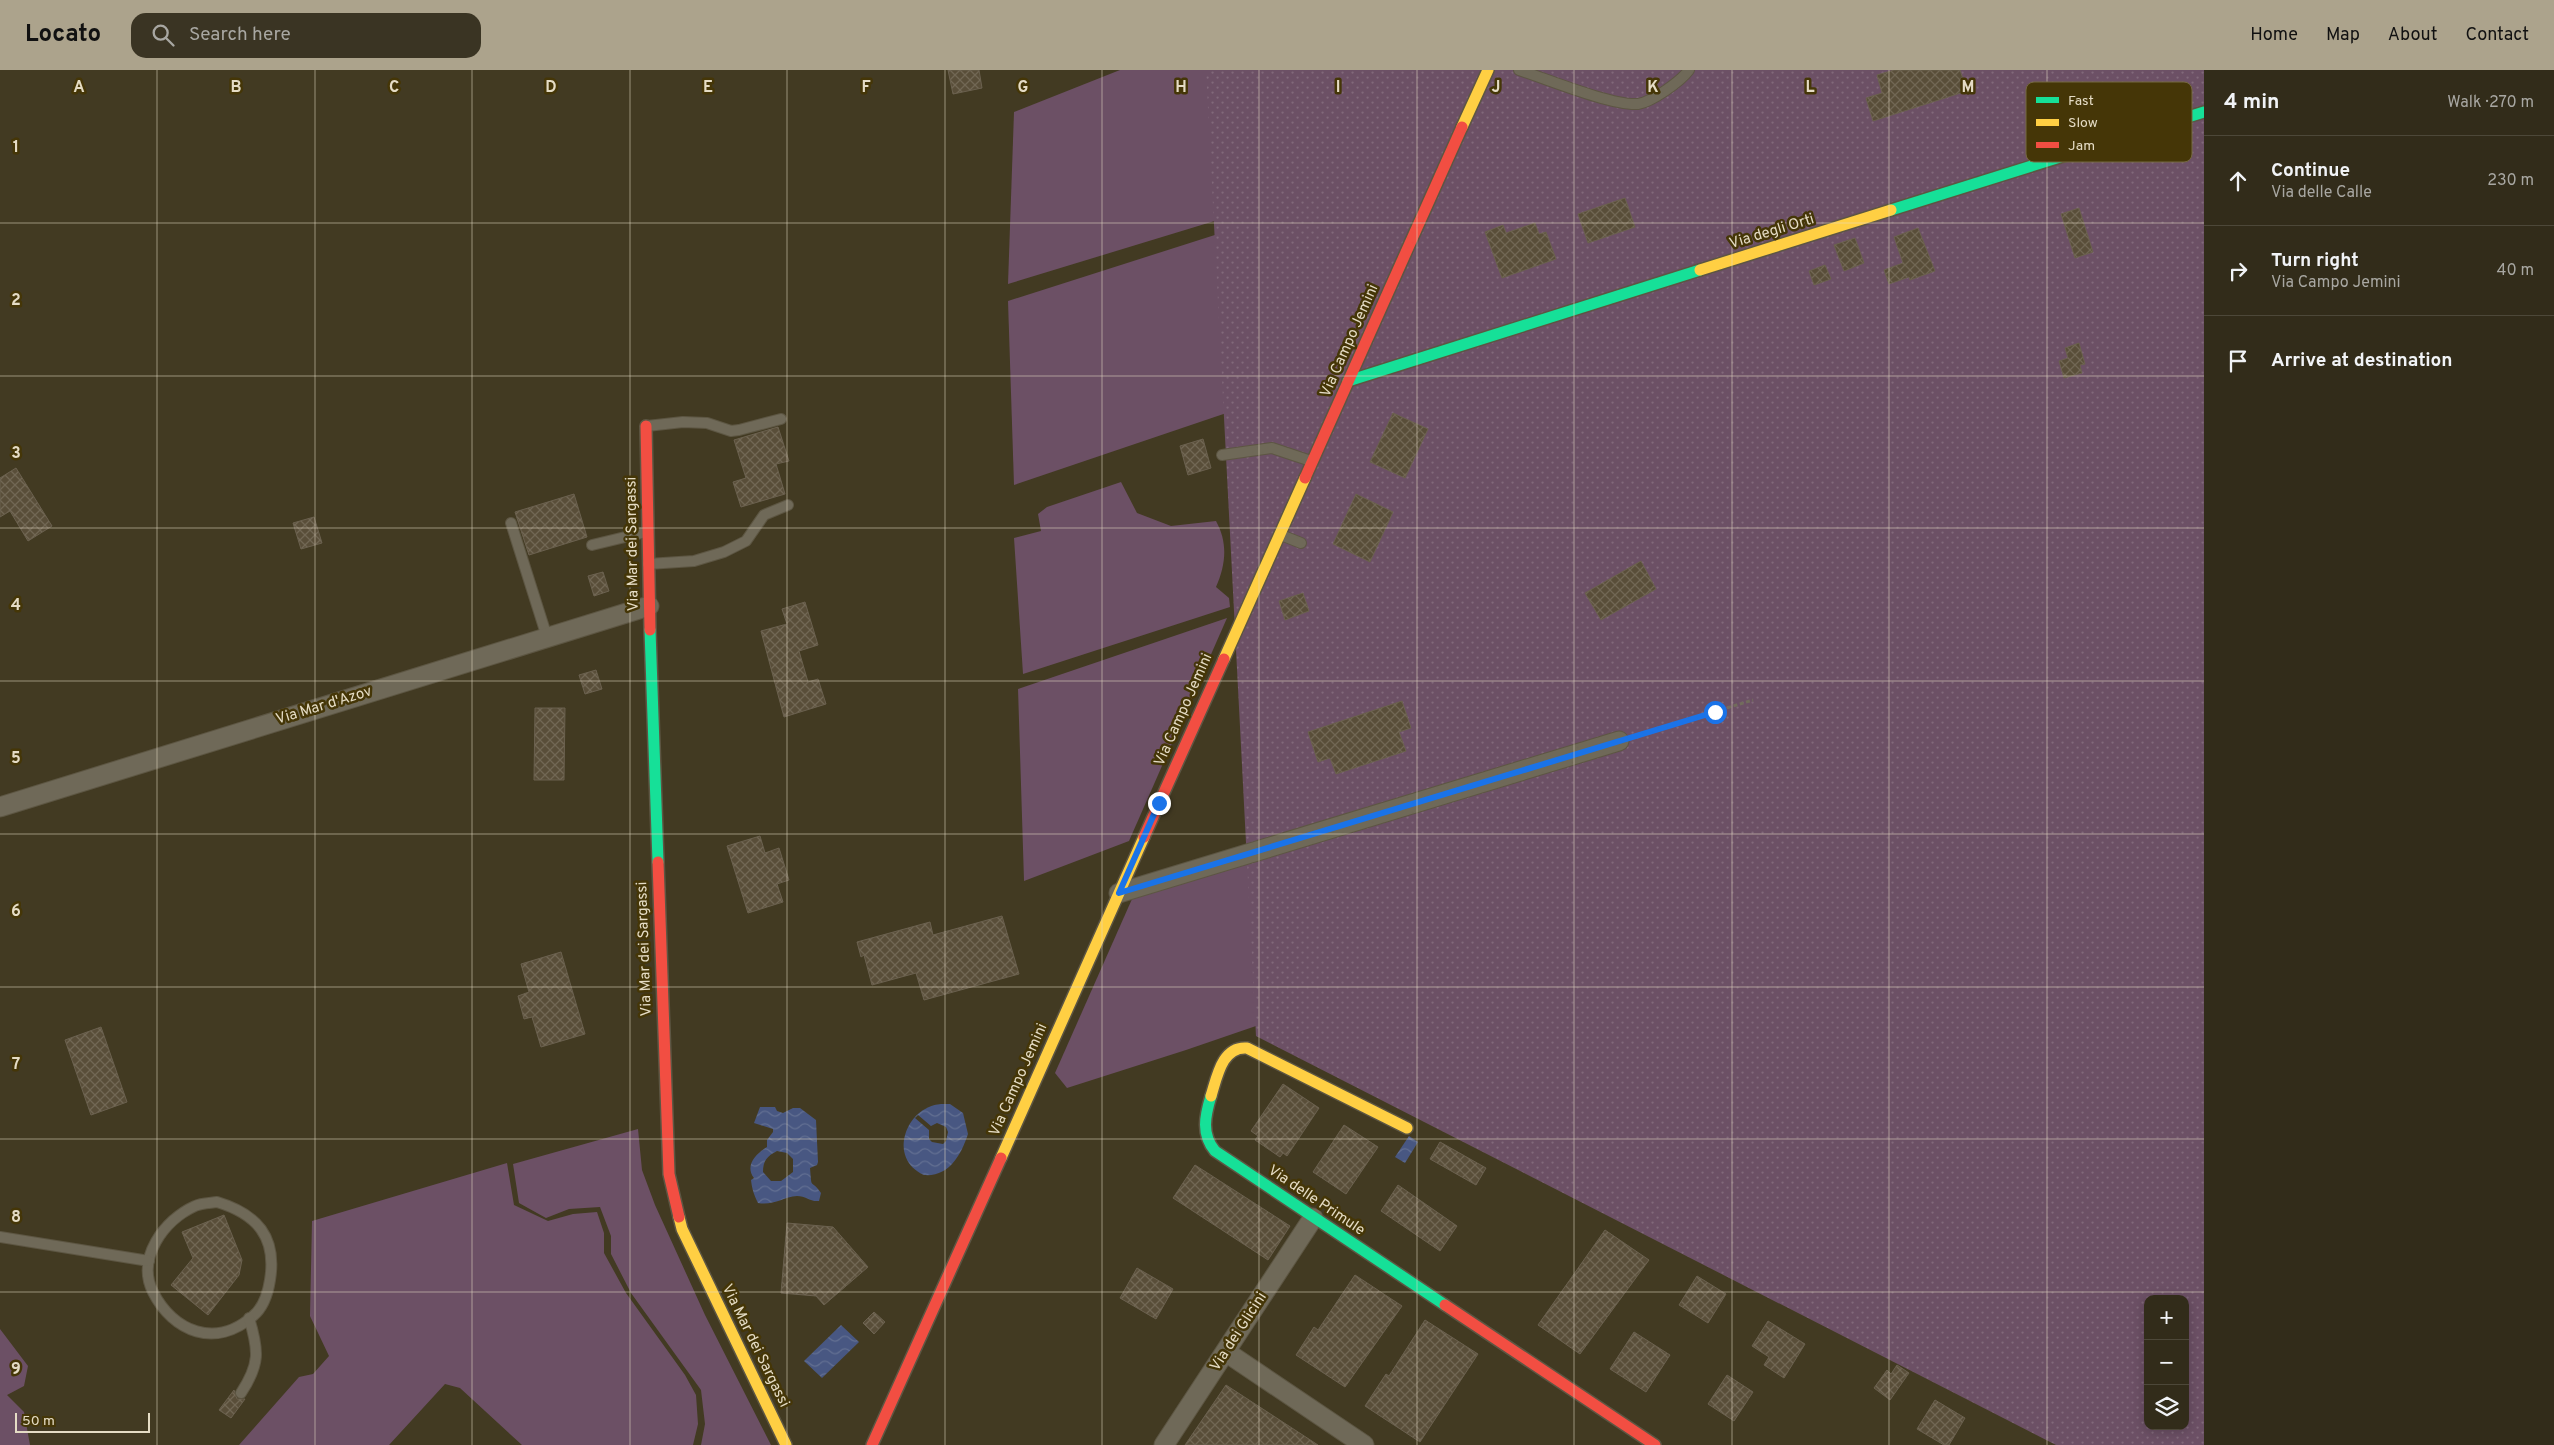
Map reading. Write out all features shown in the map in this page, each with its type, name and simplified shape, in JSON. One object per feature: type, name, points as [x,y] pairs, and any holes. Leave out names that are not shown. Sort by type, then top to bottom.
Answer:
[{"type":"street","name":"Via Campo Jemini","points":[[872,1445],[1488,70]]},
{"type":"street","name":"Via degli Orti","points":[[2192,116],[2204,112]]},
{"type":"street","name":"Via degli Orti","points":[[1348,381],[2045,162]]},
{"type":"street","name":"Via Mar dei Sargassi","points":[[646,426],[648,606],[670,1187],[682,1228],[786,1445]]},
{"type":"street","name":"Via Mar d'Azov","points":[[0,807],[648,606]]},
{"type":"street","points":[[1119,893],[1619,741]]},
{"type":"street","name":"Via delle Primule","points":[[1407,1128],[1251,1049],[1236,1048],[1230,1050],[1224,1059],[1206,1113],[1204,1130],[1207,1141],[1215,1151],[1312,1218],[1655,1445]]},
{"type":"street","name":"Via dei Glicini","points":[[1164,1445],[1312,1218]]},
{"type":"street","points":[[1226,1352],[1364,1445]]},
{"type":"lane","points":[[1519,70],[1622,104],[1640,104],[1665,91],[1689,70]]},
{"type":"lane","points":[[646,426],[683,422],[707,423],[731,431],[781,419]]},
{"type":"lane","points":[[1222,455],[1272,448],[1312,462]]},
{"type":"lane","points":[[648,564],[694,560],[724,552],[746,541],[764,515],[788,505]]},
{"type":"lane","points":[[511,523],[547,637]]},
{"type":"lane","points":[[592,545],[647,531]]},
{"type":"lane","points":[[1280,534],[1301,543]]},
{"type":"lane","points":[[217,1202],[238,1208],[255,1222],[268,1239],[273,1259],[267,1296],[249,1318],[235,1328],[214,1334],[194,1332],[173,1321],[160,1306],[150,1286],[149,1261],[152,1246],[163,1230],[177,1217],[196,1205],[217,1202]]},
{"type":"lane","points":[[0,1237],[149,1261]]},
{"type":"lane","points":[[241,1393],[252,1376],[256,1365],[257,1346],[249,1318]]},
{"type":"path","points":[[1619,741],[1753,700]]},
{"type":"shaded area","points":[[1120,70],[1473,70],[1434,154],[1008,284],[1014,112]]},
{"type":"shaded area","points":[[1206,70],[2204,70],[2204,1445],[2056,1445],[1256,1036]]},
{"type":"shaded area","points":[[1431,166],[1256,403],[1014,485],[1008,301]]},
{"type":"shaded area","points":[[1121,482],[1137,513],[1171,526],[1216,521],[1224,545],[1224,562],[1216,587],[1229,598],[1230,607],[1023,674],[1014,538],[1041,531],[1038,514],[1047,507]]},
{"type":"shaded area","points":[[1227,618],[1129,841],[1024,881],[1018,689]]},
{"type":"shaded area","points":[[1856,674],[1463,955],[1186,1050],[1067,1088],[1055,1073],[1132,899]]},
{"type":"shaded area","points":[[638,1129],[642,1170],[655,1205],[705,1315],[771,1445],[701,1445],[705,1424],[701,1390],[631,1293],[611,1254],[611,1236],[600,1207],[569,1209],[546,1218],[519,1203],[513,1164]]},
{"type":"shaded area","points":[[507,1163],[514,1205],[548,1221],[573,1214],[597,1212],[604,1233],[604,1253],[626,1293],[685,1375],[696,1395],[698,1424],[693,1445],[522,1445],[460,1388],[445,1384],[389,1445],[239,1445],[299,1377],[313,1374],[329,1356],[310,1316],[312,1221]]},
{"type":"shaded area","points":[[0,1329],[28,1366],[24,1386],[7,1395],[24,1412],[30,1445],[0,1445]]},
{"type":"water","points":[[950,1104],[963,1113],[968,1134],[962,1150],[953,1163],[933,1175],[924,1175],[913,1167],[906,1158],[905,1135],[910,1124],[918,1114],[928,1107]]},
{"type":"water","points":[[760,1107],[775,1107],[777,1111],[783,1113],[793,1108],[800,1108],[816,1120],[818,1162],[817,1165],[810,1168],[811,1182],[821,1193],[819,1201],[797,1196],[763,1204],[758,1203],[752,1186],[751,1180],[754,1178],[750,1169],[751,1164],[756,1156],[767,1147],[767,1140],[773,1129],[754,1123]],"holes":[[[777,1151],[787,1153],[793,1159],[793,1172],[781,1181],[771,1181],[763,1172],[766,1159]]]},
{"type":"water","points":[[1409,1136],[1418,1142],[1405,1163],[1395,1157]]},
{"type":"water","points":[[841,1325],[859,1342],[822,1378],[804,1361]]},
{"type":"pier","points":[[918,1115],[931,1126],[937,1123],[946,1127],[948,1132],[946,1141],[943,1144],[932,1142],[929,1139],[929,1130],[915,1118]]},
{"type":"building","points":[[948,70],[979,70],[982,88],[953,94]]},
{"type":"building","points":[[1894,70],[1960,70],[1967,91],[1873,121],[1866,98],[1882,93],[1877,75]]},
{"type":"building","points":[[1625,198],[1635,227],[1588,243],[1578,214]]},
{"type":"building","points":[[2079,208],[2093,252],[2075,258],[2061,214]]},
{"type":"building","points":[[1535,223],[1539,234],[1546,232],[1556,259],[1502,278],[1485,232],[1503,225],[1506,233]]},
{"type":"building","points":[[1918,228],[1935,271],[1910,280],[1909,277],[1889,284],[1884,270],[1903,263],[1894,237]]},
{"type":"building","points":[[1855,238],[1864,263],[1844,271],[1834,245]]},
{"type":"building","points":[[1825,265],[1831,279],[1814,285],[1809,271]]},
{"type":"building","points":[[2079,343],[2085,364],[2080,365],[2082,373],[2064,378],[2059,361],[2068,358],[2065,348]]},
{"type":"building","points":[[1393,413],[1428,429],[1405,478],[1370,462]]},
{"type":"building","points":[[778,427],[789,461],[776,464],[785,494],[741,507],[733,482],[746,478],[734,440]]},
{"type":"building","points":[[1203,439],[1211,468],[1188,475],[1180,446]]},
{"type":"building","points":[[16,468],[52,526],[28,541],[10,511],[0,517],[0,478]]},
{"type":"building","points":[[574,494],[587,537],[529,555],[515,512]]},
{"type":"building","points":[[1356,494],[1393,512],[1370,562],[1333,544]]},
{"type":"building","points":[[314,517],[322,543],[301,549],[293,523]]},
{"type":"building","points":[[1641,561],[1656,589],[1601,620],[1585,593]]},
{"type":"building","points":[[603,572],[609,591],[594,596],[588,576]]},
{"type":"building","points":[[1303,593],[1309,611],[1285,620],[1279,601]]},
{"type":"building","points":[[805,602],[818,645],[799,651],[808,682],[818,679],[826,704],[784,717],[761,631],[787,624],[782,609]]},
{"type":"building","points":[[596,670],[602,689],[585,694],[579,675]]},
{"type":"building","points":[[1402,701],[1411,728],[1399,732],[1406,751],[1336,774],[1330,758],[1318,762],[1308,732]]},
{"type":"building","points":[[535,708],[565,708],[564,780],[534,780]]},
{"type":"building","points":[[760,836],[765,853],[779,848],[789,880],[777,884],[783,902],[748,913],[727,846]]},
{"type":"building","points":[[1002,916],[1019,974],[924,1000],[916,973],[872,985],[864,955],[861,957],[857,942],[930,922],[933,935]]},
{"type":"building","points":[[561,952],[585,1034],[541,1047],[532,1017],[524,1019],[518,996],[529,992],[521,964]]},
{"type":"building","points":[[101,1027],[127,1102],[91,1115],[65,1040]]},
{"type":"building","points":[[1283,1084],[1319,1108],[1287,1156],[1283,1153],[1280,1157],[1255,1140],[1258,1136],[1251,1131]]},
{"type":"building","points":[[1344,1125],[1378,1147],[1346,1194],[1313,1172]]},
{"type":"building","points":[[1440,1142],[1486,1168],[1476,1185],[1430,1159]]},
{"type":"building","points":[[1195,1165],[1290,1226],[1268,1260],[1173,1198]]},
{"type":"building","points":[[1398,1185],[1457,1226],[1440,1251],[1381,1211]]},
{"type":"building","points":[[224,1215],[242,1260],[239,1275],[208,1315],[171,1285],[193,1258],[182,1232]]},
{"type":"building","points":[[787,1223],[833,1227],[868,1267],[824,1305],[816,1296],[781,1293]]},
{"type":"building","points":[[1605,1230],[1649,1260],[1580,1354],[1538,1325]]},
{"type":"building","points":[[1137,1268],[1173,1289],[1156,1319],[1120,1298]]},
{"type":"building","points":[[1355,1275],[1402,1306],[1345,1387],[1296,1355],[1314,1327],[1318,1330]]},
{"type":"building","points":[[1697,1276],[1726,1294],[1708,1323],[1679,1305]]},
{"type":"building","points":[[874,1312],[885,1322],[874,1334],[863,1323]]},
{"type":"building","points":[[1425,1320],[1478,1354],[1420,1442],[1365,1406],[1386,1374],[1389,1376]]},
{"type":"building","points":[[1768,1321],[1805,1344],[1784,1378],[1764,1365],[1769,1357],[1752,1346]]},
{"type":"building","points":[[1634,1332],[1670,1355],[1646,1392],[1610,1369]]},
{"type":"building","points":[[1897,1365],[1909,1373],[1890,1400],[1874,1388],[1887,1370],[1891,1374]]},
{"type":"building","points":[[1727,1375],[1753,1392],[1734,1421],[1708,1404]]},
{"type":"building","points":[[1226,1385],[1318,1445],[1185,1445]]},
{"type":"building","points":[[234,1390],[237,1399],[245,1399],[231,1418],[219,1410]]},
{"type":"building","points":[[1935,1400],[1965,1418],[1949,1445],[1944,1445],[1917,1429]]},
{"type":"traffic: fast","points":[[2192,116],[2204,112]]},
{"type":"traffic: fast","points":[[1891,210],[2044,162]]},
{"type":"traffic: fast","points":[[1348,381],[1700,270]]},
{"type":"traffic: fast","points":[[650,630],[658,862]]},
{"type":"traffic: fast","points":[[1211,1096],[1207,1111],[1206,1131],[1215,1151],[1445,1305]]},
{"type":"traffic: slow","points":[[1462,127],[1488,70]]},
{"type":"traffic: slow","points":[[1700,270],[1891,210]]},
{"type":"traffic: slow","points":[[1224,659],[1305,478]]},
{"type":"traffic: slow","points":[[1001,1158],[1144,837]]},
{"type":"traffic: slow","points":[[1211,1096],[1218,1072],[1226,1057],[1232,1052],[1247,1048],[1407,1128]]},
{"type":"traffic: slow","points":[[679,1217],[682,1229],[786,1445]]},
{"type":"traffic: jam","points":[[1305,478],[1462,127]]},
{"type":"traffic: jam","points":[[646,426],[650,630]]},
{"type":"traffic: jam","points":[[1144,837],[1224,659]]},
{"type":"traffic: jam","points":[[658,862],[669,1174],[679,1217]]},
{"type":"traffic: jam","points":[[872,1445],[1001,1158]]},
{"type":"traffic: jam","points":[[1445,1305],[1655,1445]]},
{"type":"route","points":[[1159,803],[1119,893],[1715,712]]}]
